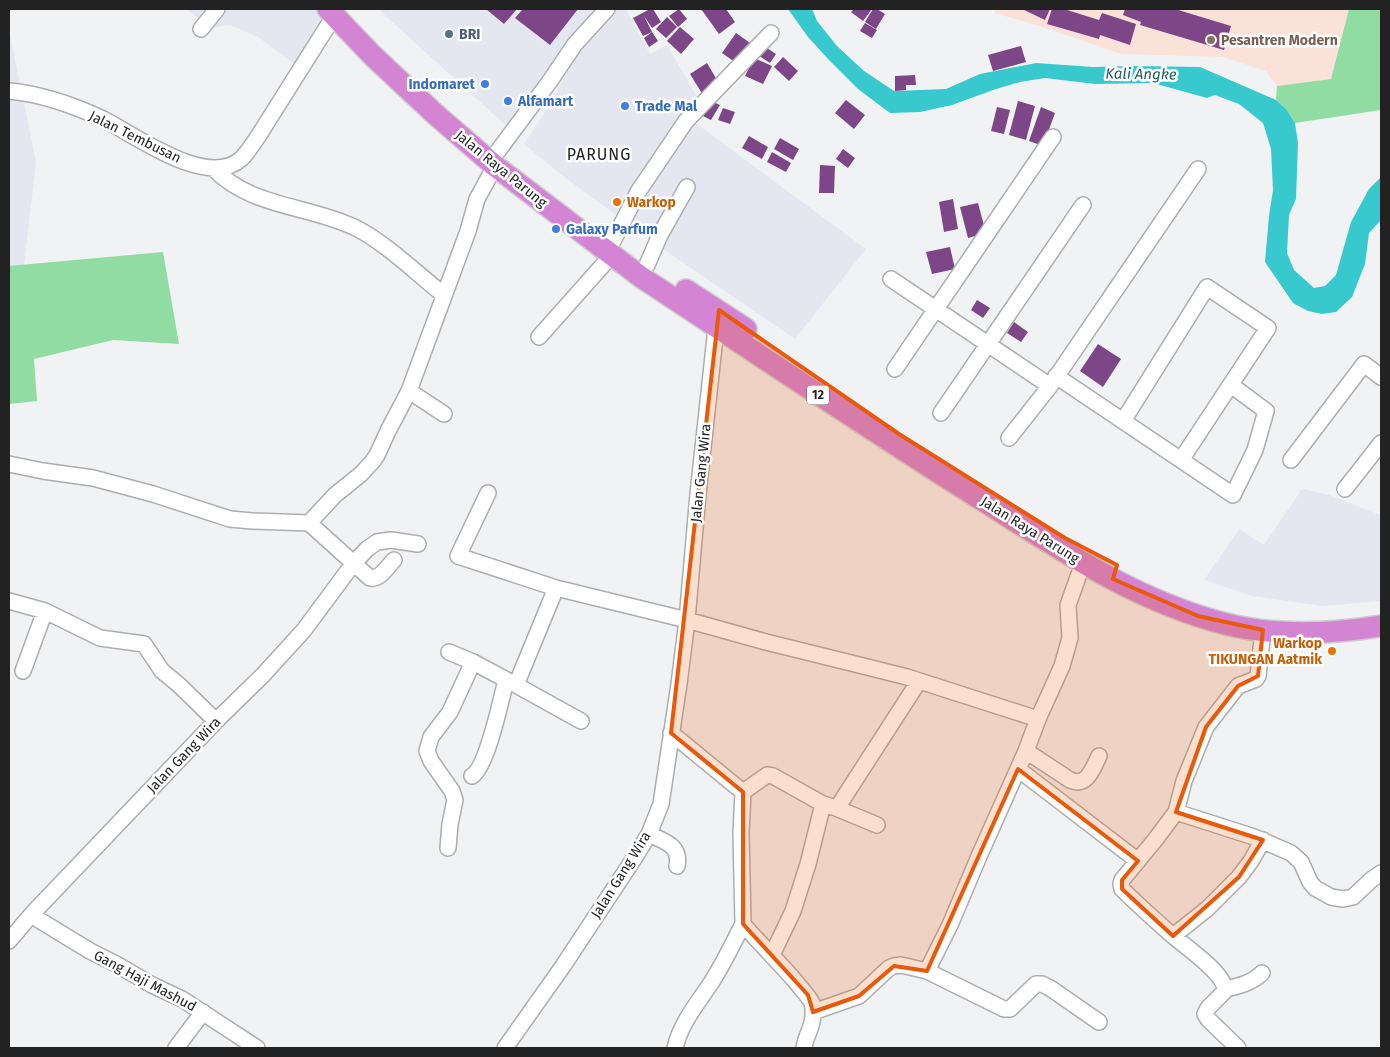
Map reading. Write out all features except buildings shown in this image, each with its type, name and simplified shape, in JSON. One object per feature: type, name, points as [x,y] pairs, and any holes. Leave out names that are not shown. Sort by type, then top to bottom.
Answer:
[{"type":"highway","name":"Jalan Raya Parung","points":[[336,11],[373,56],[435,114],[612,248],[641,277],[717,318],[808,374],[1162,602],[1198,616],[1228,624],[1263,630],[1328,633],[1381,626]]},
{"type":"highway","name":"Jalan Raya Parung","points":[[612,248],[647,265],[717,318],[892,443],[1083,563],[1148,581],[1204,603],[1280,621],[1323,623],[1355,621],[1381,616]]},
{"type":"street","points":[[201,29],[217,9]]},
{"type":"street","points":[[309,523],[335,495],[361,474],[373,461],[410,391],[468,231],[477,200],[496,159],[575,44],[607,9]]},
{"type":"street","name":"Jalan Tembusan","points":[[9,90],[29,92],[67,104],[103,119],[180,160],[212,168],[231,166],[242,158],[262,130],[336,11]]},
{"type":"street","points":[[539,337],[612,248],[638,192],[686,121],[771,34]]},
{"type":"street","points":[[895,369],[1054,137]]},
{"type":"street","points":[[212,168],[222,178],[249,193],[355,228],[378,242],[444,295]]},
{"type":"street","points":[[1009,438],[1053,381],[1198,169]]},
{"type":"street","points":[[647,265],[660,235],[687,187]]},
{"type":"street","points":[[941,413],[1083,205]]},
{"type":"street","points":[[891,279],[988,344],[1123,421],[1233,495],[1255,450],[1266,411],[1231,385]]},
{"type":"street","points":[[1123,421],[1207,287],[1268,328],[1181,460]]},
{"type":"street","name":"Jalan Gang Wira","points":[[505,1048],[563,966],[635,857],[648,834],[661,804],[687,620],[717,318]]},
{"type":"street","points":[[1291,460],[1364,364],[1381,377]]},
{"type":"street","points":[[410,391],[444,414]]},
{"type":"street","points":[[1345,489],[1381,443]]},
{"type":"street","points":[[9,464],[93,478],[154,494],[230,519],[309,523],[353,564],[370,578],[374,579],[394,560]]},
{"type":"street","points":[[488,493],[458,556],[556,588],[859,664],[1038,719]]},
{"type":"street","name":"Jalan Gang Wira","points":[[9,941],[31,915],[304,630],[353,564],[368,549],[377,542],[391,540],[418,544]]},
{"type":"street","points":[[927,971],[950,925],[1056,681],[1070,638],[1068,605],[1083,563]]},
{"type":"street","points":[[472,776],[477,773],[511,683],[556,588]]},
{"type":"street","points":[[9,601],[45,611],[100,638],[144,644],[162,671],[216,721]]},
{"type":"street","points":[[23,671],[45,611]]},
{"type":"street","points":[[1226,990],[1225,985],[1210,967],[1122,889],[1121,884],[1122,880],[1176,812],[1184,781],[1206,727],[1238,686],[1256,679],[1258,676],[1263,630]]},
{"type":"street","points":[[449,652],[473,662],[581,721]]},
{"type":"street","points":[[448,848],[454,800],[452,791],[431,762],[427,751],[431,737],[450,712],[473,662]]},
{"type":"street","points":[[772,955],[792,911],[829,806],[874,753],[919,681]]},
{"type":"street","points":[[672,733],[743,792]]},
{"type":"street","points":[[1026,751],[1070,780],[1078,783],[1086,778],[1099,756]]},
{"type":"street","points":[[1018,769],[1138,861]]},
{"type":"street","points":[[743,792],[766,776],[774,776],[829,806],[877,825]]},
{"type":"street","points":[[675,1048],[684,1026],[699,999],[725,960],[743,924],[741,833],[743,792]]},
{"type":"street","points":[[1176,812],[1263,840],[1291,853],[1299,859],[1315,888],[1331,897],[1343,899],[1353,897],[1381,873]]},
{"type":"street","points":[[648,834],[675,849],[678,854],[677,866]]},
{"type":"street","points":[[1173,936],[1239,877],[1263,840]]},
{"type":"street","name":"Gang Haji Mashud","points":[[31,915],[90,951],[182,999],[256,1048]]},
{"type":"street","points":[[743,924],[808,995],[813,1012],[804,1048]]},
{"type":"street","points":[[813,1012],[859,996],[889,968],[901,965],[927,971],[1004,1009],[1010,1009],[1036,984],[1042,984],[1099,1022]]},
{"type":"street","points":[[1238,1048],[1208,1019],[1206,1014],[1208,1008],[1226,990],[1252,981],[1262,973]]},
{"type":"street","points":[[176,1048],[203,1012]]},
{"type":"highlighted area","points":[[719,310],[899,434],[1065,538],[1117,565],[1113,579],[1198,616],[1263,630],[1258,676],[1238,686],[1206,727],[1176,812],[1263,840],[1239,877],[1173,936],[1122,889],[1122,880],[1138,861],[1018,769],[927,971],[894,966],[859,996],[813,1012],[808,995],[743,924],[743,792],[671,733]]},
{"type":"shaded area","points":[[186,9],[326,9],[334,18],[303,70],[258,37],[230,25],[209,28]]},
{"type":"shaded area","points":[[378,9],[599,9],[563,47],[512,131]]},
{"type":"shaded area","points":[[615,9],[626,9],[650,54],[667,45],[699,100],[682,113],[866,249],[795,339],[653,242],[563,176],[524,144],[552,101],[574,58]]},
{"type":"shaded area","name":"Pesantren Modern","points":[[995,9],[1349,9],[1331,79],[1277,86],[1266,71],[1223,57],[1121,54],[1043,27],[995,13]]},
{"type":"shaded area","points":[[9,30],[36,162],[24,265],[9,266]]},
{"type":"shaded area","points":[[1302,489],[1326,494],[1381,515],[1381,601],[1322,606],[1252,596],[1204,580],[1239,529],[1264,545]]},
{"type":"green space","points":[[1349,9],[1381,9],[1381,110],[1295,123],[1287,110],[1276,100],[1277,86],[1331,79]]},
{"type":"green space","points":[[163,252],[179,344],[113,340],[34,359],[37,401],[9,404],[9,266]]},
{"type":"water","name":"Kali Angke","points":[[788,9],[812,9],[817,21],[837,46],[864,71],[894,91],[946,89],[980,74],[1036,63],[1093,67],[1200,67],[1276,100],[1287,110],[1295,123],[1298,143],[1296,199],[1289,215],[1287,253],[1294,270],[1314,288],[1325,286],[1336,275],[1351,222],[1369,189],[1381,177],[1381,220],[1369,233],[1365,264],[1352,297],[1336,312],[1322,314],[1308,311],[1293,303],[1265,262],[1273,190],[1271,149],[1263,123],[1239,104],[1215,95],[1207,98],[1153,83],[1095,84],[1045,78],[1020,82],[952,105],[920,112],[890,113],[858,89],[829,60],[808,37]]},
{"type":"place","name":"BRI","points":[[449,34]]},
{"type":"place","name":"Pesantren Modern","points":[[1211,40]]},
{"type":"place","name":"Indomaret","points":[[485,84]]},
{"type":"place","name":"Alfamart","points":[[508,101]]},
{"type":"place","name":"Trade Mal","points":[[625,106]]},
{"type":"place","name":"Warkop","points":[[617,202]]},
{"type":"place","name":"Galaxy Parfum","points":[[556,229]]},
{"type":"place","name":"Warkop TIKUNGAN Aatmik","points":[[1332,651]]},
{"type":"district","name":"PARUNG","points":[[599,154]]}]
